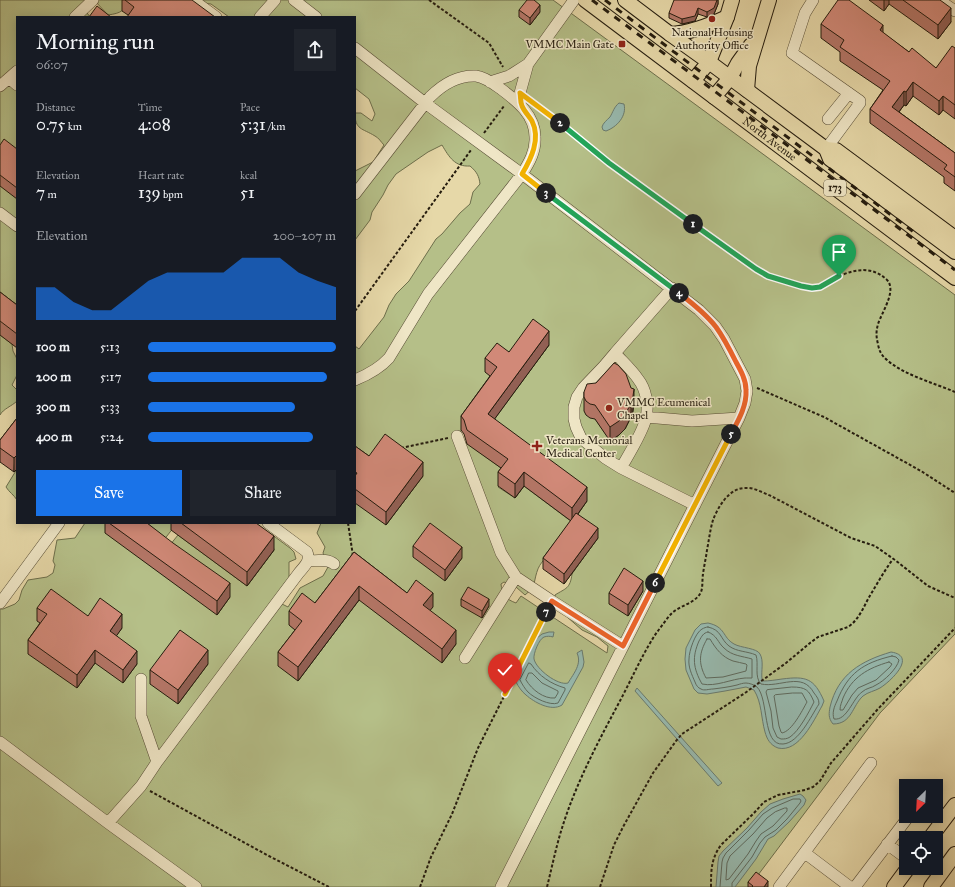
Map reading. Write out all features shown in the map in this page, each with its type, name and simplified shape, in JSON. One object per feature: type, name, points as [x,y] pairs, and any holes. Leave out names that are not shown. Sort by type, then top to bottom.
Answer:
[{"type":"main road","name":"North Avenue","points":[[585,0],[955,278]]},
{"type":"main road","name":"173","points":[[625,0],[826,149],[830,159],[953,246]]},
{"type":"main road","points":[[693,81],[710,62],[732,0]]},
{"type":"main road","points":[[747,90],[748,66],[769,0]]},
{"type":"main road","points":[[670,34],[682,34],[696,30],[727,17]]},
{"type":"main road","points":[[714,97],[730,78],[738,63],[758,34]]},
{"type":"main road","points":[[935,831],[955,805]]},
{"type":"main road","points":[[931,887],[955,854]]},
{"type":"main road","points":[[894,887],[903,875]]},
{"type":"lane","points":[[76,16],[93,0]]},
{"type":"lane","points":[[193,0],[215,16]]},
{"type":"lane","points":[[262,16],[275,0]]},
{"type":"lane","points":[[294,0],[315,16]]},
{"type":"lane","points":[[516,95],[528,64],[574,0]]},
{"type":"lane","points":[[812,0],[805,13],[792,52],[860,101],[826,149]]},
{"type":"lane","points":[[939,0],[955,11]]},
{"type":"lane","points":[[356,49],[699,310],[715,326],[732,353],[742,374],[747,391],[745,403],[739,418],[501,887]]},
{"type":"lane","points":[[490,82],[509,76],[528,64]]},
{"type":"lane","points":[[356,193],[425,102],[441,87],[454,80],[477,76],[516,95],[533,123],[535,136],[533,150],[522,174],[428,294],[389,358],[377,368],[356,380]]},
{"type":"lane","points":[[0,86],[14,78]]},
{"type":"lane","points":[[828,119],[849,93]]},
{"type":"lane","points":[[0,213],[16,225]]},
{"type":"lane","points":[[672,288],[583,388],[577,397],[574,407],[574,419],[581,438],[605,458],[695,505]]},
{"type":"lane","points":[[615,353],[638,378],[642,385],[647,402],[646,417],[637,439],[622,468]]},
{"type":"lane","points":[[646,417],[692,421],[739,418]]},
{"type":"lane","points":[[457,436],[501,553],[516,577],[623,646]]},
{"type":"lane","points":[[0,603],[58,524]]},
{"type":"lane","points":[[108,823],[142,786],[157,762],[308,561],[309,556],[307,552],[269,524]]},
{"type":"lane","points":[[308,561],[322,560],[334,564]]},
{"type":"lane","points":[[465,658],[516,577]]},
{"type":"lane","points":[[141,679],[141,716],[157,762]]},
{"type":"lane","points":[[0,742],[196,887]]},
{"type":"lane","points":[[779,887],[871,763]]},
{"type":"lane","points":[[855,887],[904,823]]},
{"type":"lane","points":[[887,844],[899,853]]},
{"type":"lane","points":[[805,853],[850,887]]},
{"type":"path","points":[[428,0],[489,43],[498,61],[509,76]]},
{"type":"path","points":[[356,310],[477,142],[516,95],[547,114],[609,163],[756,269],[768,276],[812,288],[820,287],[849,272],[871,270],[880,274],[887,279],[890,287],[889,295],[876,336],[880,351],[886,359],[896,367],[955,392]]},
{"type":"path","points":[[745,382],[824,417],[915,468],[955,493]]},
{"type":"path","points":[[399,448],[457,436]]},
{"type":"path","points":[[548,887],[562,829],[573,797],[602,734],[658,632],[672,613],[695,599],[701,593],[703,570],[713,521],[726,497],[735,490],[752,488],[771,496],[851,538],[875,546],[928,586],[955,598]]},
{"type":"path","points":[[348,524],[353,557]]},
{"type":"path","points":[[600,887],[614,845],[623,827],[653,773],[682,734],[750,689],[786,663],[810,642],[818,637],[848,627],[852,624],[858,618],[893,559]]},
{"type":"path","points":[[420,887],[431,857],[452,814],[478,748],[552,601]]},
{"type":"path","points":[[711,887],[711,868],[713,859],[721,845],[764,802],[778,795],[805,790],[813,787],[820,781],[831,763],[877,710],[955,628]]},
{"type":"path","points":[[142,786],[280,862],[329,887]]},
{"type":"green space","points":[[0,0],[131,0],[122,11],[108,15],[95,1],[85,10],[89,16],[16,16],[16,318],[0,306]]},
{"type":"green space","points":[[174,0],[553,0],[955,295],[955,634],[880,713],[749,887],[0,887],[0,609],[15,604],[19,600],[22,590],[28,580],[47,577],[53,573],[55,565],[53,561],[57,540],[75,538],[84,524],[114,524],[166,550],[178,535],[247,586],[274,550],[271,534],[294,552],[296,559],[289,562],[289,578],[282,587],[279,595],[280,603],[288,607],[300,588],[323,576],[328,567],[323,553],[325,547],[317,533],[321,524],[356,524],[356,501],[369,470],[356,460],[356,347],[359,349],[384,317],[396,294],[409,281],[436,239],[470,204],[473,192],[480,184],[477,174],[472,168],[470,166],[456,163],[442,145],[428,152],[396,174],[372,212],[370,220],[356,239],[356,170],[373,162],[384,145],[379,139],[360,128],[356,123],[356,113],[361,113],[372,121],[375,114],[369,99],[356,89],[356,16],[228,16],[211,4]],"holes":[[[549,345],[488,428],[572,522],[524,486],[515,498],[498,487],[508,473],[457,436],[497,381]],[[634,403],[632,417],[630,417],[625,428],[620,434],[610,440],[595,419]],[[597,538],[572,574],[569,585],[555,595],[558,609],[582,630],[597,637],[608,646],[607,653],[521,596],[516,603],[509,600],[502,591],[501,584],[504,582],[516,587],[525,595],[533,588],[538,569],[545,559]],[[354,567],[407,607],[359,600],[298,680],[302,635],[289,625],[315,617]]]},
{"type":"green space","points":[[0,335],[12,344],[16,357],[16,377],[12,385],[16,389],[16,402],[0,415]]},
{"type":"green space","points":[[16,471],[16,499],[6,487]]},
{"type":"green space","points":[[131,524],[176,524],[160,545]]},
{"type":"water","points":[[619,103],[624,104],[625,108],[623,117],[614,127],[606,131],[603,130],[603,124],[610,117]]},
{"type":"water","points":[[708,623],[718,627],[734,644],[752,649],[760,654],[762,660],[763,681],[797,678],[808,680],[817,687],[824,701],[822,706],[805,734],[793,746],[778,748],[769,742],[765,732],[759,700],[754,690],[746,687],[707,694],[698,693],[694,689],[686,670],[686,648],[695,630],[701,624]]},
{"type":"water","points":[[554,632],[553,637],[547,636],[542,638],[534,654],[536,663],[543,672],[559,682],[568,683],[578,665],[579,661],[577,653],[582,650],[584,662],[583,667],[562,705],[558,707],[548,707],[529,698],[516,682],[516,678],[537,638],[542,634]]},
{"type":"water","points":[[891,652],[899,654],[902,658],[902,664],[895,675],[880,688],[863,696],[848,718],[839,723],[833,724],[829,713],[830,707],[839,686],[845,677],[852,670],[870,660]]},
{"type":"water","points":[[637,688],[722,783],[718,786],[635,691]]},
{"type":"water","points":[[800,794],[806,800],[804,805],[789,822],[774,836],[768,839],[756,859],[735,887],[716,887],[719,856],[723,851],[770,804]]},
{"type":"building","points":[[125,0],[192,0],[214,16],[128,16],[134,7]]},
{"type":"building","points":[[527,0],[534,0],[540,5],[530,18],[519,10]]},
{"type":"building","points":[[674,0],[717,0],[714,8],[707,12],[698,8],[695,16],[682,19],[669,13]]},
{"type":"building","points":[[838,0],[849,0],[883,25],[880,30],[909,52],[912,48],[936,68],[952,46],[955,48],[955,105],[943,96],[939,101],[913,82],[892,107],[955,153],[955,177],[944,169],[947,165],[870,109],[890,81],[840,47],[844,40],[821,24]]},
{"type":"building","points":[[903,0],[940,0],[951,8],[938,25]]},
{"type":"building","points":[[97,6],[110,16],[90,16]]},
{"type":"building","points":[[4,139],[16,148],[16,187],[0,175],[0,145]]},
{"type":"building","points":[[0,292],[16,304],[16,333],[0,321]]},
{"type":"building","points":[[533,319],[549,331],[488,414],[587,487],[572,508],[524,472],[515,484],[498,472],[508,459],[467,430],[461,416],[497,367],[485,358],[497,343],[509,352]]},
{"type":"building","name":"VMMC Ecumenical Chapel","points":[[614,363],[618,365],[626,374],[631,388],[634,389],[632,403],[625,415],[610,427],[595,405],[586,401],[584,392],[587,384],[596,383]]},
{"type":"building","points":[[16,419],[16,456],[14,458],[0,448],[0,440]]},
{"type":"building","points":[[385,434],[423,462],[386,512],[356,490],[356,447],[369,456]]},
{"type":"building","points":[[576,513],[598,528],[564,574],[543,558]]},
{"type":"building","points":[[430,523],[462,547],[445,570],[413,546]]},
{"type":"building","points":[[110,524],[148,524],[230,583],[217,601]]},
{"type":"building","points":[[182,524],[257,524],[274,536],[247,572]]},
{"type":"building","points":[[354,552],[407,593],[416,580],[433,593],[423,605],[456,630],[442,649],[359,586],[298,667],[278,652],[302,621],[289,611],[302,593],[315,603]]},
{"type":"building","points":[[624,568],[643,581],[628,605],[609,593]]},
{"type":"building","points":[[468,587],[489,599],[482,611],[461,599]]},
{"type":"building","points":[[51,589],[88,616],[100,598],[122,614],[110,631],[137,651],[123,670],[95,650],[77,675],[28,640],[47,614],[37,608]]},
{"type":"building","points":[[180,630],[208,650],[178,690],[150,670]]},
{"type":"building","points":[[756,872],[768,881],[764,887],[752,887],[753,886],[748,882]]},
{"type":"railway","points":[[592,0],[955,270]]},
{"type":"railway","points":[[605,0],[915,233]]},
{"type":"place","name":"National Housing Authority Office","points":[[712,19]]},
{"type":"place","name":"VMMC Main Gate","points":[[622,44]]},
{"type":"place","name":"VMMC Ecumenical Chapel","points":[[609,408]]},
{"type":"place","name":"Veterans Memorial Medical Center","points":[[537,446]]},
{"type":"route","points":[[505,694],[552,601],[623,646],[739,418],[745,403],[747,391],[745,379],[724,339],[715,326],[699,310],[688,300],[522,174],[531,157],[535,143],[535,136],[533,123],[521,105],[520,93],[609,163],[756,269],[768,276],[812,288],[820,287],[839,276]]}]
